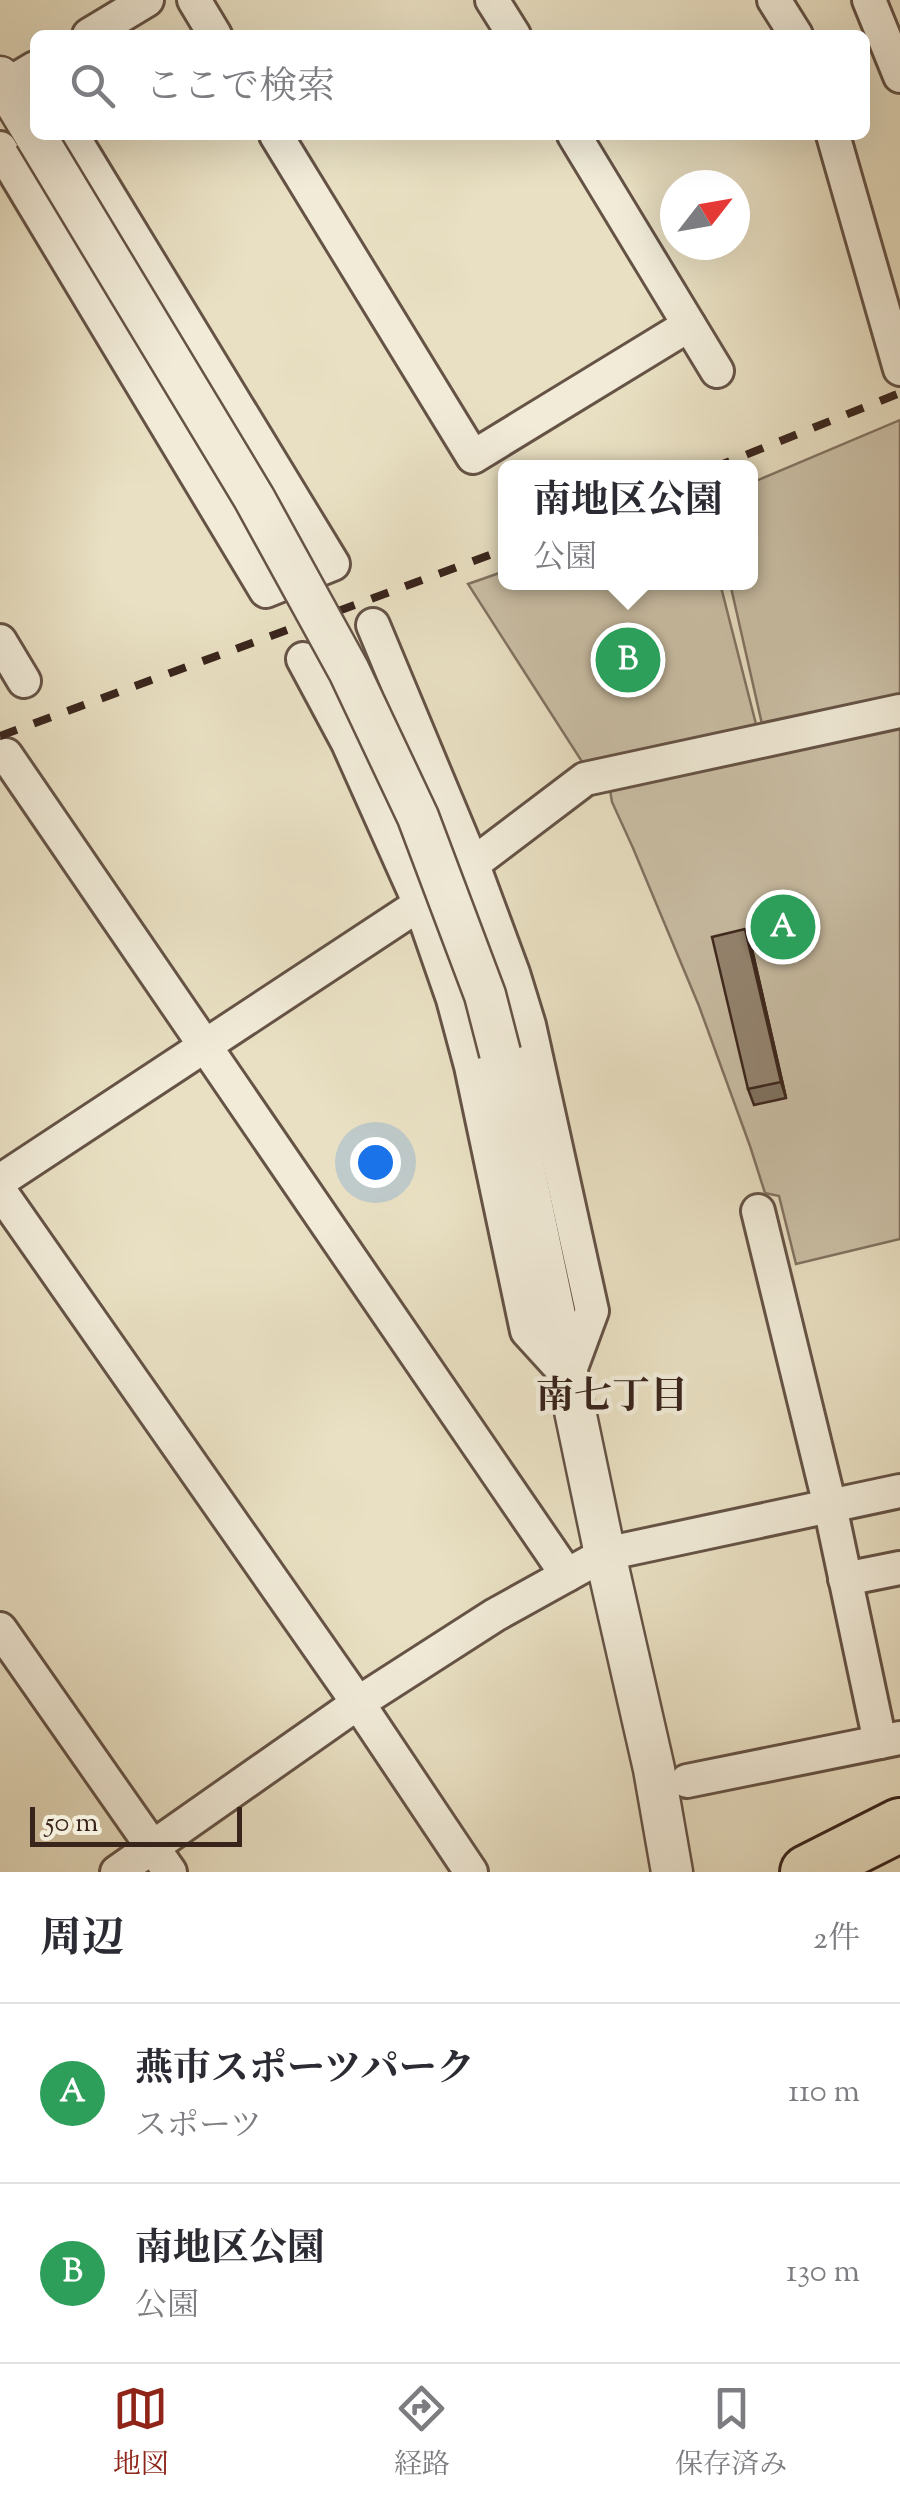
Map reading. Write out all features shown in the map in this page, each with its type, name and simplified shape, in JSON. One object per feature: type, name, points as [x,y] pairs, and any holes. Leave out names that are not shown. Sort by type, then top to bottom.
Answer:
[{"type":"highway","points":[[807,1872],[900,1825]]},
{"type":"street","points":[[97,30],[148,0]]},
{"type":"street","points":[[194,0],[212,30]]},
{"type":"street","points":[[492,0],[511,30]]},
{"type":"street","points":[[774,0],[793,30]]},
{"type":"street","points":[[869,0],[900,76]]},
{"type":"street","points":[[16,91],[30,119]]},
{"type":"street","points":[[16,91],[30,115]]},
{"type":"street","points":[[40,140],[266,591],[333,564],[75,140]]},
{"type":"street","points":[[45,140],[254,498],[348,671],[418,817],[485,995],[654,1769],[672,1872]]},
{"type":"street","points":[[279,140],[473,457],[690,325]]},
{"type":"street","points":[[577,140],[717,371]]},
{"type":"street","points":[[835,140],[890,293],[900,369]]},
{"type":"street","points":[[374,625],[473,865],[530,1024],[592,1311],[568,1376]]},
{"type":"street","points":[[0,641],[24,680]]},
{"type":"street","points":[[303,659],[348,743],[420,904],[471,1066],[527,1331],[568,1376]]},
{"type":"street","points":[[0,1180],[420,904],[584,779],[900,712]]},
{"type":"street","points":[[6,755],[566,1575]]},
{"type":"street","points":[[0,1191],[471,1872]]},
{"type":"street","points":[[687,1782],[890,1740],[845,1579],[758,1211]]},
{"type":"street","points":[[118,1872],[161,1860],[358,1704],[495,1615],[605,1554],[900,1491]]},
{"type":"street","points":[[845,1579],[900,1568]]},
{"type":"street","points":[[0,1630],[161,1860]]},
{"type":"shaded area","points":[[900,420],[900,702],[764,733],[732,590],[758,590],[758,480]]},
{"type":"shaded area","points":[[498,573],[498,590],[722,590],[759,736],[588,771],[468,584]]},
{"type":"shaded area","points":[[900,718],[900,1239],[796,1264],[779,1196],[765,1193],[699,1006],[610,790]]},
{"type":"building","points":[[745,929],[781,1082],[748,1089],[712,937]]},
{"type":"railway","points":[[733,460],[900,393]]},
{"type":"railway","points":[[0,736],[498,552]]},
{"type":"place","name":"南地区公園","points":[[628,660]]},
{"type":"place","name":"燕市スポーツパーク","points":[[783,927]]},
{"type":"district","name":"南七丁目","points":[[612,1399]]}]
